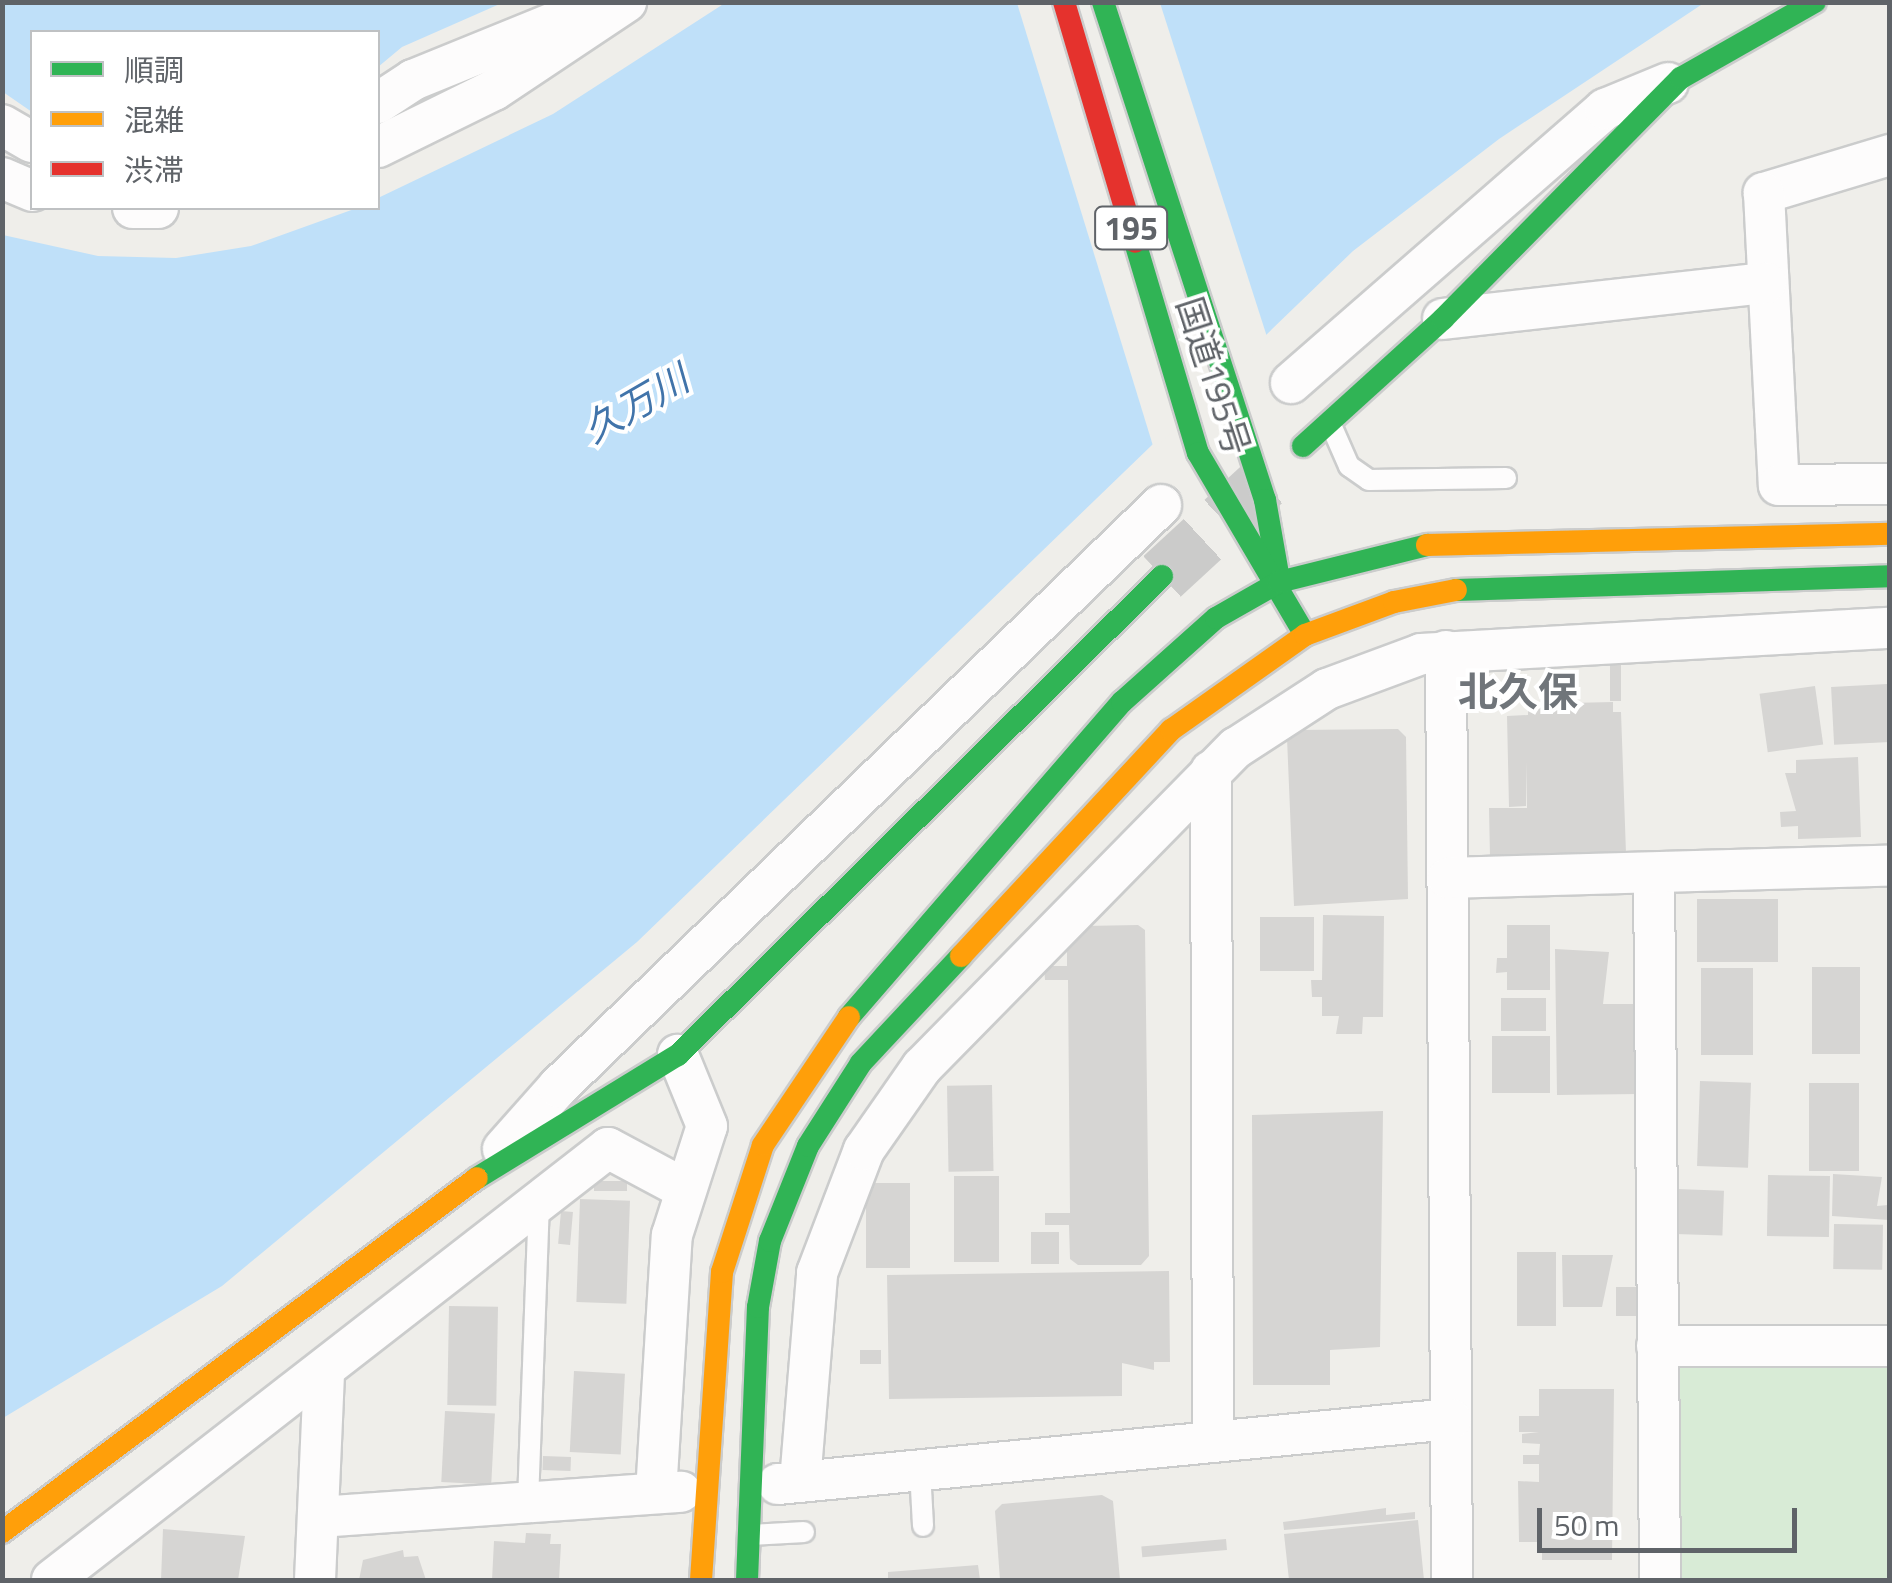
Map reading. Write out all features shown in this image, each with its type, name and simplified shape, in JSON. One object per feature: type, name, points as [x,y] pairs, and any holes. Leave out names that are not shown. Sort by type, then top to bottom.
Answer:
[{"type":"main road","name":"国道195号","points":[[1064,2],[1198,453],[1226,512],[1279,582],[1305,635]]},
{"type":"main road","name":"国道195号","points":[[1104,2],[1239,416],[1279,582]]},
{"type":"main road","points":[[1302,446],[1444,318],[1681,78],[1814,2]]},
{"type":"main road","points":[[701,1580],[722,1272],[763,1145],[801,1079],[1122,702],[1216,618],[1279,582],[1474,538],[1890,534]]},
{"type":"main road","points":[[2,1532],[479,1177],[678,1055],[1162,576]]},
{"type":"main road","points":[[746,1580],[758,1307],[770,1241],[834,1099],[1171,730],[1305,635],[1394,602],[1464,589],[1890,576]]},
{"type":"street","points":[[380,102],[413,80],[605,2]]},
{"type":"street","points":[[380,146],[494,90],[626,2]]},
{"type":"street","points":[[1290,383],[1605,109],[1681,78]]},
{"type":"street","points":[[2,125],[30,141]]},
{"type":"street","points":[[1890,155],[1764,193],[1779,484],[1890,484]]},
{"type":"street","points":[[2,178],[30,190]]},
{"type":"street","points":[[1444,318],[1766,282]]},
{"type":"street","points":[[479,1177],[558,1087],[1161,506]]},
{"type":"street","points":[[800,1482],[817,1273],[864,1150],[922,1068],[1211,771],[1275,718],[1327,689],[1446,650],[1890,628]]},
{"type":"street","points":[[1446,650],[1452,1580]]},
{"type":"street","points":[[1211,771],[1213,1441]]},
{"type":"street","points":[[1448,878],[1890,866]]},
{"type":"street","points":[[1654,873],[1660,1580]]},
{"type":"street","points":[[638,1503],[672,1236],[683,1188],[707,1126],[678,1055]]},
{"type":"street","points":[[52,1580],[324,1374],[608,1148],[683,1188]]},
{"type":"street","points":[[1658,1346],[1890,1346]]},
{"type":"street","points":[[315,1580],[324,1374]]},
{"type":"street","points":[[752,1486],[1451,1419]]},
{"type":"street","points":[[318,1517],[528,1502],[638,1503],[705,1490]]},
{"type":"lane","points":[[1330,423],[1349,466],[1369,480],[1506,478]]},
{"type":"lane","points":[[528,1502],[539,1203]]},
{"type":"lane","points":[[920,1470],[923,1526]]},
{"type":"lane","points":[[749,1535],[804,1532]]},
{"type":"green space","points":[[1876,1358],[1889,1367],[1889,1580],[1676,1580],[1675,1372],[1684,1359]]},
{"type":"water","points":[[3,2],[502,2],[402,47],[380,65],[380,30],[30,30],[30,111],[3,92]]},
{"type":"water","name":"久万川","points":[[725,3],[1704,3],[1499,139],[1353,251],[637,942],[222,1286],[3,1418],[3,235],[98,256],[176,258],[251,246],[351,210],[380,210],[380,197],[553,114]]},
{"type":"pier","points":[[1017,3],[1160,3],[1268,340],[1154,449]]},
{"type":"building","points":[[1610,660],[1621,660],[1621,701],[1610,701]]},
{"type":"building","points":[[1887,684],[1890,742],[1834,745],[1831,687]]},
{"type":"building","points":[[1815,686],[1823,744],[1768,752],[1760,694]]},
{"type":"building","points":[[1613,702],[1613,712],[1621,712],[1626,853],[1490,857],[1489,808],[1527,808],[1526,762],[1526,806],[1509,807],[1507,716],[1528,715],[1528,704]]},
{"type":"building","points":[[1398,729],[1406,737],[1408,899],[1294,906],[1287,738],[1297,730]]},
{"type":"building","points":[[1858,757],[1861,837],[1798,839],[1798,826],[1781,827],[1780,812],[1796,811],[1785,773],[1796,773],[1796,760]]},
{"type":"building","points":[[1697,899],[1778,899],[1778,962],[1697,962]]},
{"type":"building","points":[[1323,915],[1384,916],[1383,1017],[1363,1017],[1362,1034],[1336,1034],[1339,1016],[1322,1016],[1322,997],[1312,997],[1311,980],[1322,980]]},
{"type":"building","points":[[1260,917],[1314,917],[1314,971],[1260,971]]},
{"type":"building","points":[[1138,925],[1145,930],[1149,1256],[1141,1265],[1078,1265],[1070,1259],[1069,1225],[1045,1225],[1045,1213],[1070,1213],[1068,980],[1045,980],[1044,966],[1067,966],[1067,944],[1084,926]]},
{"type":"building","points":[[1507,925],[1550,925],[1550,990],[1507,990],[1507,972],[1496,973],[1497,958],[1507,958]]},
{"type":"building","points":[[1555,949],[1609,952],[1603,1004],[1637,1004],[1638,1094],[1557,1095]]},
{"type":"building","points":[[1812,967],[1860,967],[1860,1054],[1812,1054]]},
{"type":"building","points":[[1701,968],[1753,968],[1753,1055],[1701,1055]]},
{"type":"building","points":[[1501,998],[1546,998],[1546,1031],[1501,1031]]},
{"type":"building","points":[[1492,1036],[1550,1036],[1550,1093],[1492,1093]]},
{"type":"building","points":[[1700,1081],[1751,1083],[1748,1168],[1697,1166]]},
{"type":"building","points":[[1809,1083],[1859,1083],[1859,1171],[1809,1171]]},
{"type":"building","points":[[992,1085],[994,1171],[949,1172],[947,1086]]},
{"type":"building","points":[[1383,1111],[1380,1347],[1330,1350],[1330,1385],[1253,1385],[1252,1115]]},
{"type":"building","points":[[1833,1174],[1882,1177],[1877,1206],[1888,1205],[1889,1220],[1832,1216]]},
{"type":"building","points":[[1768,1175],[1830,1176],[1829,1237],[1767,1236]]},
{"type":"building","points":[[954,1176],[999,1176],[999,1262],[954,1262]]},
{"type":"building","points":[[594,1181],[627,1181],[627,1191],[594,1191]]},
{"type":"building","points":[[866,1183],[910,1183],[910,1268],[866,1268]]},
{"type":"building","points":[[1677,1189],[1724,1191],[1722,1236],[1675,1234]]},
{"type":"building","points":[[580,1199],[630,1201],[626,1304],[576,1302]]},
{"type":"building","points":[[561,1211],[573,1212],[570,1245],[558,1244]]},
{"type":"building","points":[[1834,1224],[1883,1225],[1882,1270],[1833,1269]]},
{"type":"building","points":[[1031,1232],[1059,1232],[1059,1264],[1031,1264]]},
{"type":"building","points":[[1517,1252],[1556,1252],[1556,1326],[1517,1326]]},
{"type":"building","points":[[1562,1255],[1613,1255],[1602,1307],[1563,1307]]},
{"type":"building","points":[[1169,1271],[1170,1362],[1154,1362],[1154,1370],[1122,1363],[1122,1396],[889,1399],[887,1275]]},
{"type":"building","points":[[1616,1287],[1639,1287],[1639,1316],[1616,1316]]},
{"type":"building","points":[[449,1306],[498,1307],[496,1406],[447,1405]]},
{"type":"building","points":[[860,1350],[881,1350],[881,1364],[860,1364]]},
{"type":"building","points":[[574,1371],[625,1374],[621,1455],[570,1452]]},
{"type":"building","points":[[1539,1389],[1614,1389],[1612,1560],[1542,1560],[1542,1542],[1519,1542],[1518,1481],[1539,1482],[1539,1464],[1523,1464],[1523,1455],[1539,1455],[1540,1444],[1522,1443],[1522,1434],[1539,1432],[1519,1432],[1519,1416],[1539,1416]]},
{"type":"building","points":[[445,1411],[495,1414],[491,1485],[441,1482]]},
{"type":"building","points":[[543,1456],[571,1457],[570,1471],[543,1470]]},
{"type":"building","points":[[1102,1495],[1113,1501],[1120,1580],[1000,1580],[995,1511],[1002,1504]]},
{"type":"building","points":[[1386,1508],[1386,1515],[1415,1512],[1415,1519],[1284,1530],[1283,1522]]},
{"type":"building","points":[[1418,1520],[1424,1580],[1289,1580],[1284,1534]]},
{"type":"building","points":[[163,1529],[245,1536],[238,1580],[161,1580]]},
{"type":"building","points":[[526,1533],[551,1534],[550,1544],[561,1544],[559,1580],[492,1580],[494,1541],[525,1543]]},
{"type":"building","points":[[1226,1539],[1227,1550],[1142,1557],[1141,1546]]},
{"type":"building","points":[[403,1550],[404,1557],[418,1556],[426,1580],[359,1580],[363,1560]]},
{"type":"building","points":[[978,1565],[980,1580],[888,1580],[888,1572]]},
{"type":"tunnel","points":[[1162,576],[1266,480]]},
{"type":"traffic: fast","points":[[1103,2],[1265,500],[1278,574]]},
{"type":"traffic: fast","points":[[1303,446],[1443,319],[1681,78],[1815,2]]},
{"type":"traffic: fast","points":[[1135,242],[1198,453],[1305,635]]},
{"type":"traffic: fast","points":[[849,1017],[1122,702],[1216,618],[1279,582],[1427,545]]},
{"type":"traffic: fast","points":[[477,1178],[678,1055],[1162,576]]},
{"type":"traffic: fast","points":[[1456,590],[1890,576]]},
{"type":"traffic: fast","points":[[747,1580],[758,1307],[770,1241],[808,1146],[861,1063],[961,956]]},
{"type":"traffic: slow","points":[[1427,545],[1890,534]]},
{"type":"traffic: slow","points":[[961,956],[1171,730],[1305,635],[1394,602],[1456,590]]},
{"type":"traffic: slow","points":[[701,1580],[722,1272],[763,1145],[849,1017]]},
{"type":"traffic: slow","points":[[2,1532],[477,1178]]},
{"type":"traffic: jam","points":[[1064,2],[1135,242]]},
{"type":"district","name":"北久保","points":[[1518,692]]}]
